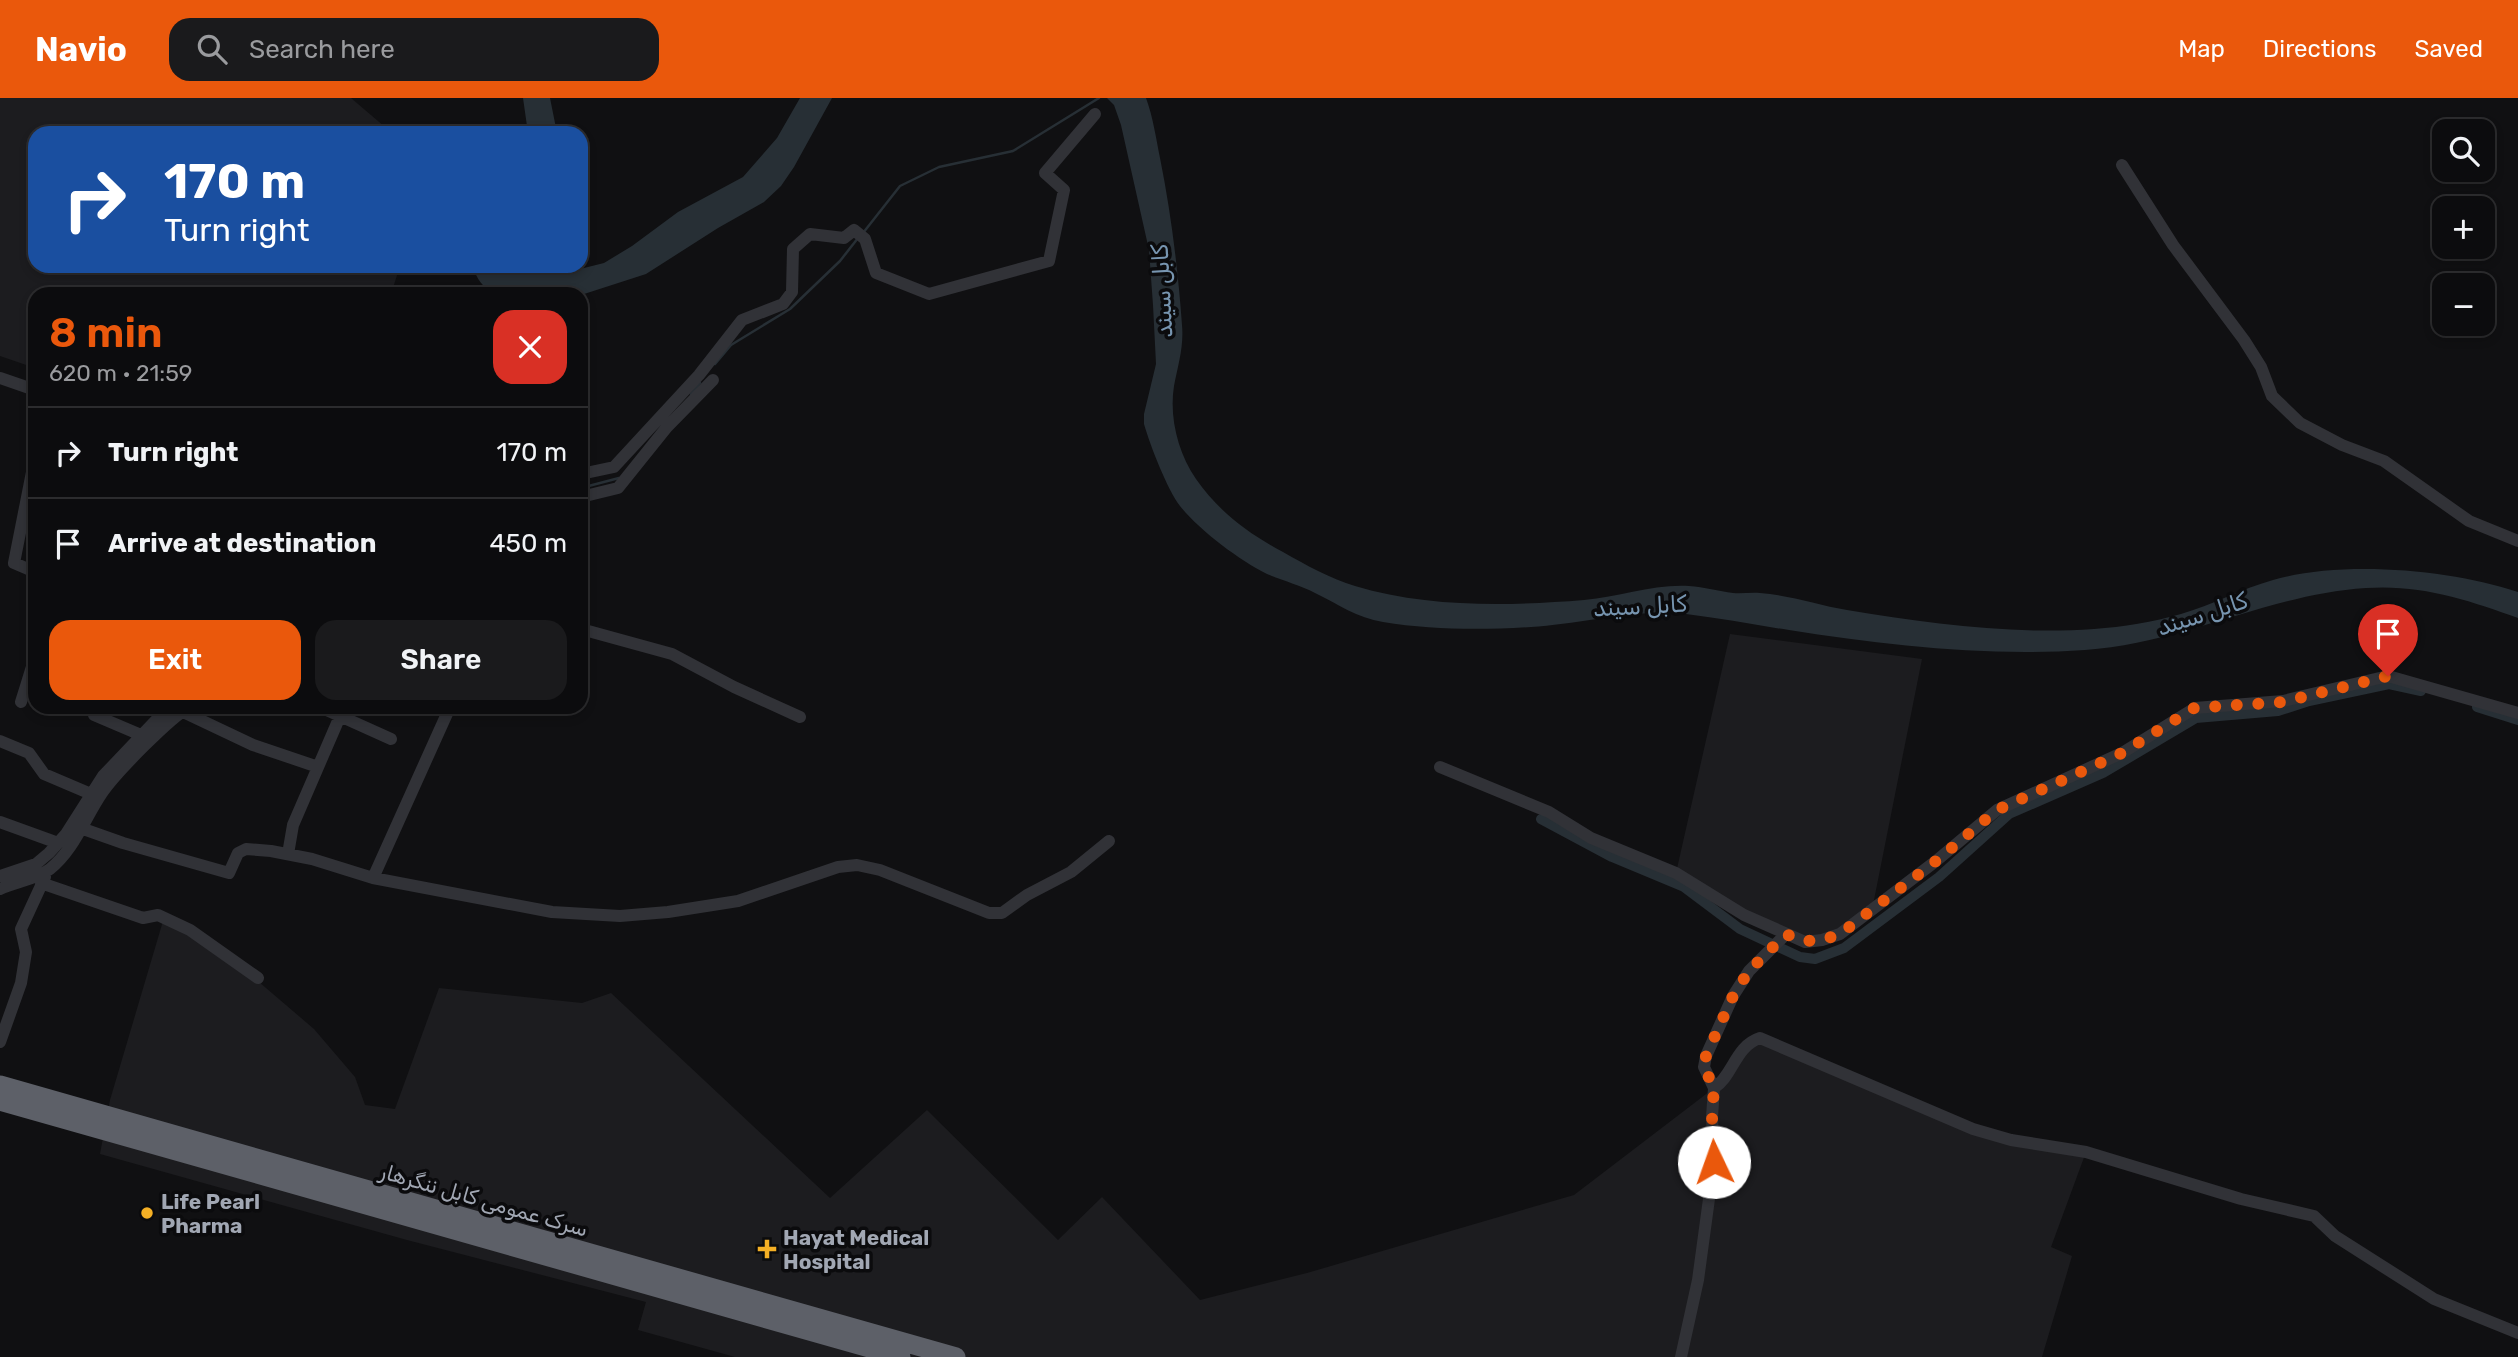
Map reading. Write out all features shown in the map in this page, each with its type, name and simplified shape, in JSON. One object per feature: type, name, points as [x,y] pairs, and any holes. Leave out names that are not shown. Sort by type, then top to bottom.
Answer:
[{"type":"highway","name":"سرک عمومی کابل ننگرهار","points":[[0,1085],[188,1147],[413,1212],[855,1337],[956,1357]]},
{"type":"highway","name":"سرک عمومی کابل ننگرهار","points":[[0,1101],[188,1147]]},
{"type":"highway","name":"سرک عمومی کابل ننگرهار","points":[[855,1337],[901,1357]]},
{"type":"street","points":[[588,473],[614,467],[692,383],[742,320],[783,304],[792,292],[793,249],[810,234],[844,239],[854,230],[865,239],[876,273],[929,294],[1049,261],[1064,190],[1045,173],[1095,114]]},
{"type":"street","points":[[2122,165],[2173,245],[2250,349],[2261,367],[2272,396],[2300,423],[2342,445],[2384,461],[2469,522],[2518,541]]},
{"type":"street","points":[[0,378],[28,388]]},
{"type":"street","points":[[588,495],[618,488],[667,427],[713,380]]},
{"type":"street","points":[[28,492],[14,563],[28,569]]},
{"type":"street","points":[[588,631],[672,654],[734,688],[800,718]]},
{"type":"street","points":[[1440,767],[1549,812],[1591,838],[1676,873],[1744,915],[1805,942],[1840,934],[1936,861],[1997,810],[2122,753],[2194,708],[2283,702],[2388,676],[2518,713]]},
{"type":"street","points":[[21,702],[28,680]]},
{"type":"street","points":[[0,876],[36,864],[76,827],[103,775],[171,714]]},
{"type":"street","points":[[175,714],[318,767]]},
{"type":"street","points":[[288,854],[293,825],[341,714]]},
{"type":"street","points":[[346,714],[391,739]]},
{"type":"street","points":[[373,878],[447,714]]},
{"type":"street","points":[[94,715],[143,738]]},
{"type":"street","points":[[0,1042],[21,983],[26,952],[21,929],[41,883],[76,827],[143,738]]},
{"type":"street","points":[[0,741],[29,753],[44,774],[91,794]]},
{"type":"street","points":[[0,822],[58,843]]},
{"type":"street","points":[[76,827],[229,873],[238,853],[246,849],[288,854],[373,878],[552,912],[620,916],[738,901],[838,867],[857,865],[880,870],[989,913],[1002,913],[1027,895],[1072,872],[1109,841]]},
{"type":"street","points":[[0,889],[49,870]]},
{"type":"street","points":[[41,883],[143,918],[158,915],[190,930],[258,978]]},
{"type":"street","points":[[1681,1357],[1698,1280],[1714,1162],[1711,1083],[1704,1067],[1706,1056],[1733,996],[1749,971],[1786,934]]},
{"type":"street","points":[[1711,1083],[1720,1084],[1735,1058],[1753,1040],[1759,1038],[1973,1129],[2011,1140],[2086,1152],[2241,1199],[2314,1216],[2335,1236],[2434,1299],[2518,1333]]},
{"type":"shaded area","points":[[0,98],[351,98],[384,126],[28,126],[28,273],[398,273],[393,287],[28,287],[28,366],[0,356]]},
{"type":"shaded area","points":[[1730,634],[1922,659],[1872,910],[1840,934],[1805,942],[1676,873]]},
{"type":"shaded area","points":[[163,921],[199,939],[259,982],[314,1029],[355,1077],[365,1105],[395,1109],[439,988],[582,1003],[611,993],[830,1198],[927,1110],[1058,1240],[1102,1197],[1200,1300],[1307,1273],[1574,1195],[1714,1088],[1753,1040],[1973,1129],[2086,1152],[2051,1247],[2072,1256],[2042,1357],[735,1357],[638,1330],[646,1302],[407,1240],[100,1154],[110,1100]]},
{"type":"water","points":[[523,98],[550,98],[556,126],[527,126]]},
{"type":"water","points":[[800,98],[832,98],[781,186],[764,202],[646,274],[588,293],[588,287],[485,287],[478,279],[476,273],[588,273],[588,267],[604,263],[678,212],[743,177],[777,138]]},
{"type":"water","name":"کابل سيند","points":[[1107,98],[1146,98],[1151,113],[1176,262],[1182,341],[1174,386],[1173,410],[1176,434],[1184,458],[1205,491],[1235,521],[1270,545],[1346,583],[1411,598],[1498,604],[1584,600],[1662,587],[1689,586],[1733,593],[1771,594],[1847,610],[1939,623],[2001,629],[2063,630],[2116,627],[2160,619],[2193,610],[2273,580],[2300,574],[2330,570],[2396,570],[2461,578],[2518,592],[2518,618],[2481,605],[2425,591],[2366,588],[2295,599],[2156,639],[2121,646],[2011,652],[1899,645],[1668,613],[1494,629],[1420,627],[1365,617],[1309,590],[1267,574],[1244,561],[1198,525],[1180,506],[1170,489],[1144,424],[1156,364],[1149,250],[1121,125],[1114,105]]},
{"type":"waterway","points":[[863,233],[900,186],[939,167],[1013,151],[1099,98]]},
{"type":"waterway","points":[[715,364],[731,345],[790,309],[840,261],[858,238]]},
{"type":"waterway","points":[[691,394],[700,383]]},
{"type":"waterway","points":[[588,486],[619,478]]},
{"type":"waterway","points":[[1541,819],[1612,857],[1684,887],[1740,929],[1800,957],[1815,959],[1844,948],[1939,877],[2009,814],[2103,773],[2196,718],[2278,711],[2309,701],[2389,684],[2421,691]]},
{"type":"waterway","points":[[2477,707],[2518,720]]},
{"type":"place","name":"Life Pearl Pharma","points":[[147,1213]]},
{"type":"place","name":"Hayat Medical Hospital","points":[[767,1249]]},
{"type":"route","points":[[1714,1162],[1714,1088],[1704,1067],[1706,1056],[1733,996],[1749,971],[1786,934],[1805,942],[1840,934],[1936,861],[1997,810],[2122,753],[2194,708],[2283,702],[2388,676]]}]
